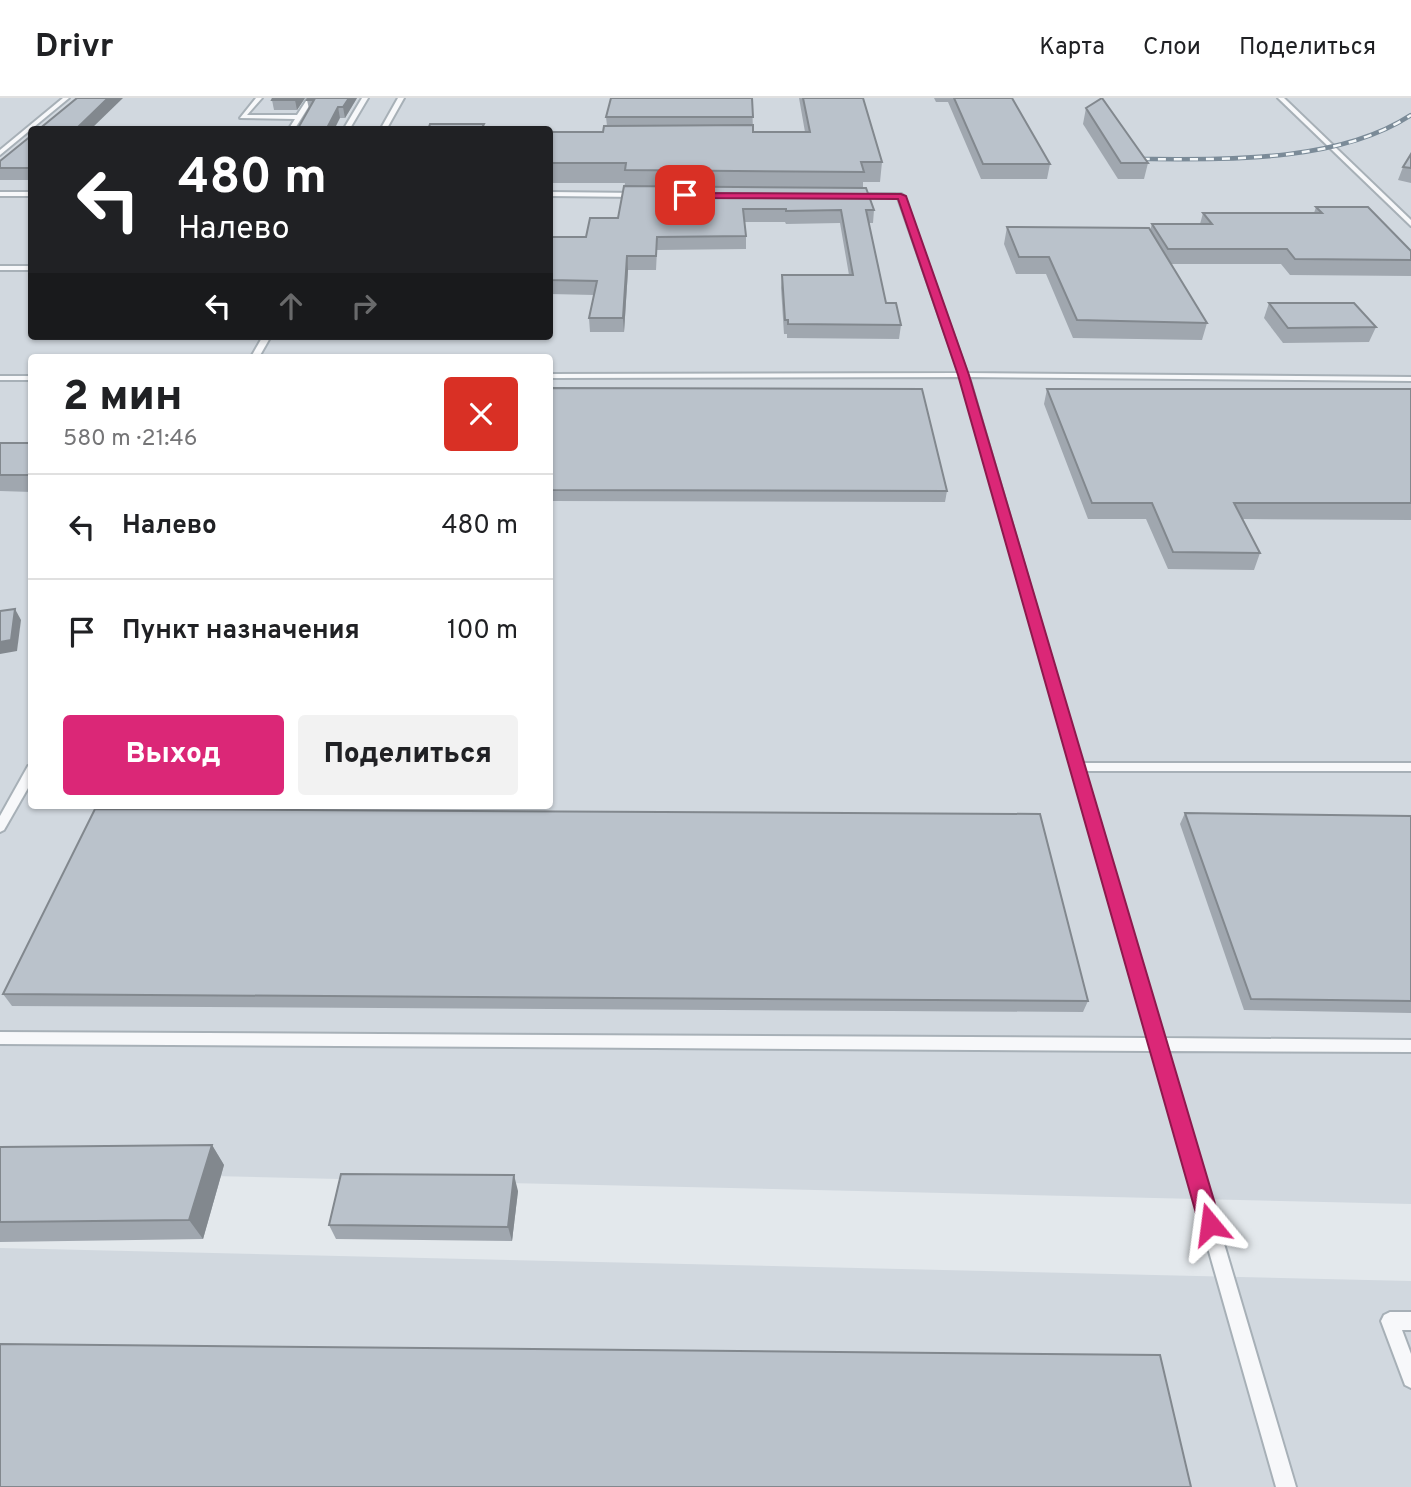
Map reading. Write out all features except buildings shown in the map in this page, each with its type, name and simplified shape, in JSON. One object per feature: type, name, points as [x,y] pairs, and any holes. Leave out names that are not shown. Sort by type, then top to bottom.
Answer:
[{"type":"lane","points":[[32,126],[66,98]]},
{"type":"lane","points":[[259,98],[242,117],[298,117]]},
{"type":"lane","points":[[293,126],[312,98]]},
{"type":"lane","points":[[348,126],[365,98]]},
{"type":"lane","points":[[385,126],[401,98]]},
{"type":"lane","points":[[1282,98],[1411,224]]},
{"type":"lane","points":[[0,153],[28,130]]},
{"type":"lane","points":[[0,194],[28,194]]},
{"type":"lane","points":[[553,194],[644,195]]},
{"type":"lane","points":[[834,196],[901,196],[964,375],[1286,1487]]},
{"type":"lane","points":[[0,268],[28,268]]},
{"type":"lane","points":[[553,376],[964,375],[1411,379]]},
{"type":"lane","points":[[0,378],[28,378]]},
{"type":"lane","points":[[1077,767],[1411,767]]},
{"type":"lane","points":[[0,828],[28,776]]},
{"type":"lane","points":[[0,1038],[1411,1046]]},
{"type":"lane","points":[[1411,1321],[1390,1321],[1411,1380]]},
{"type":"shaded area","points":[[0,98],[1411,98],[1411,1204],[0,1171]]},
{"type":"shaded area","points":[[0,1248],[1411,1281],[1411,1487],[0,1487]]},
{"type":"railway","points":[[1126,159],[1235,158],[1311,151],[1347,143],[1381,131],[1411,115]]},
{"type":"route","points":[[685,195],[901,196],[964,375],[1210,1224]]}]
